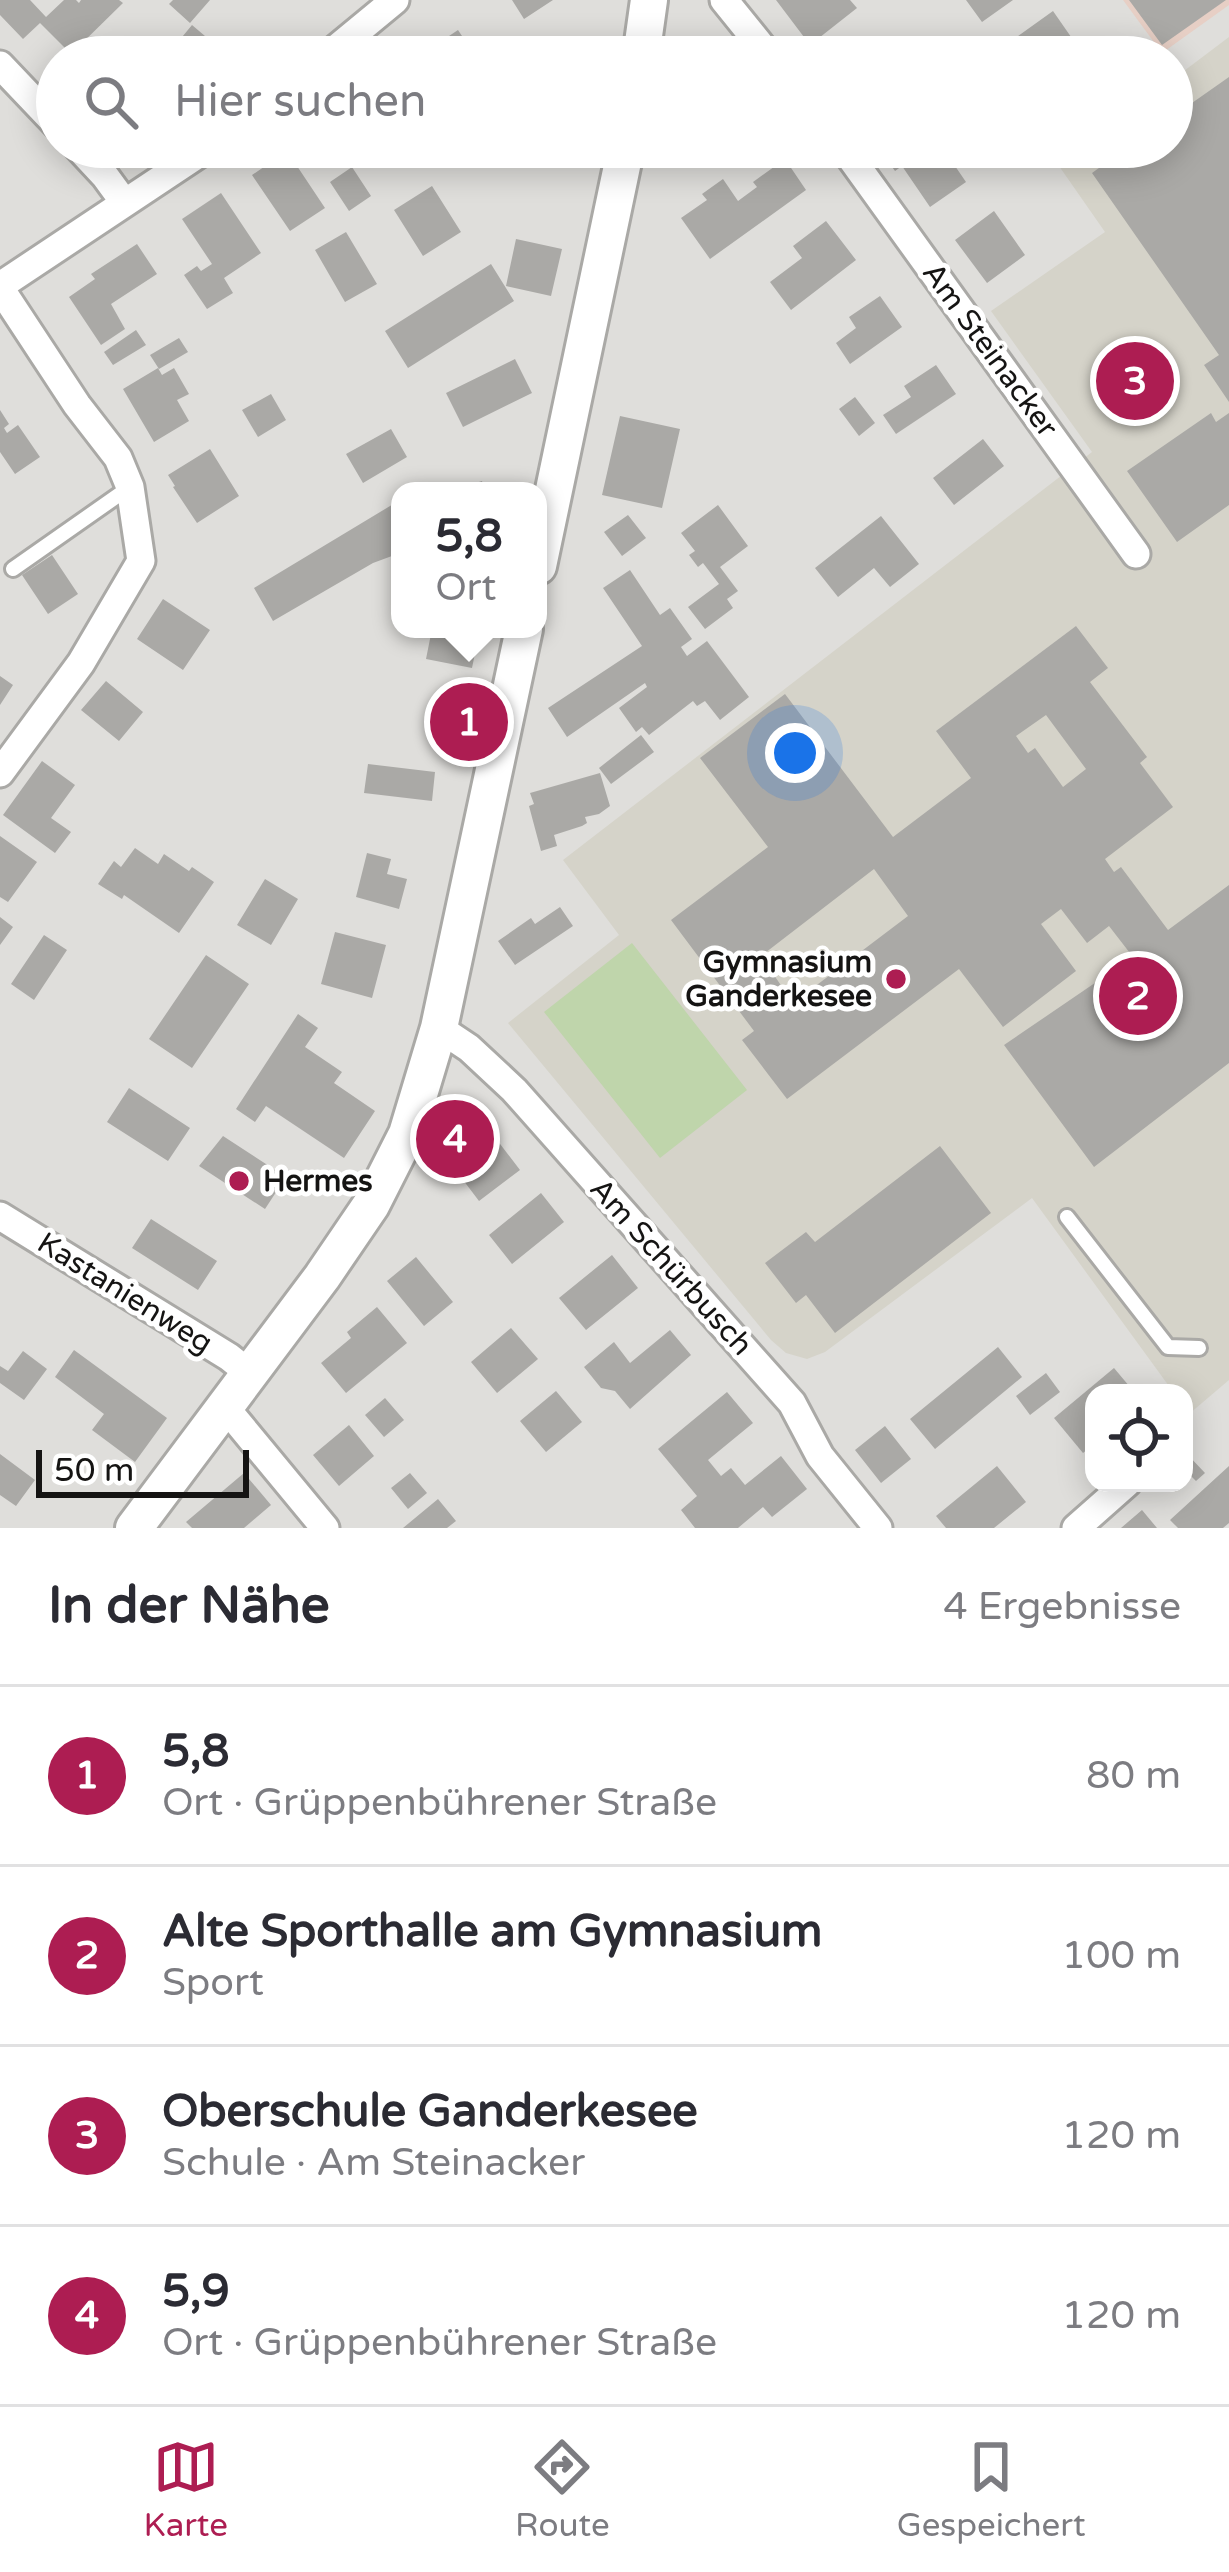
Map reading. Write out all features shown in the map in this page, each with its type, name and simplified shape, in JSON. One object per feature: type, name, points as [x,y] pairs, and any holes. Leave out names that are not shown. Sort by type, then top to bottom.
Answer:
[{"type":"street","points":[[351,36],[395,0]]},
{"type":"street","points":[[644,36],[649,0]]},
{"type":"street","points":[[724,0],[753,36]]},
{"type":"street","points":[[0,64],[36,103]]},
{"type":"street","points":[[98,168],[124,202]]},
{"type":"street","points":[[0,773],[80,662],[141,561],[130,487],[118,458],[77,405],[0,287],[177,168]]},
{"type":"street","points":[[547,523],[622,168]]},
{"type":"street","name":"Am Steinacker","points":[[858,168],[1136,554]]},
{"type":"street","points":[[134,1528],[322,1277],[371,1205],[407,1135],[440,1028],[522,638]]},
{"type":"street","name":"Am Schürbusch","points":[[440,1028],[514,1090],[778,1387],[792,1403],[820,1456],[878,1528]]},
{"type":"street","name":"Kastanienweg","points":[[0,1216],[249,1373]]},
{"type":"street","points":[[224,1407],[325,1528]]},
{"type":"street","points":[[1076,1528],[1117,1492]]},
{"type":"lane","points":[[13,569],[130,487]]},
{"type":"lane","points":[[1067,1217],[1168,1347],[1199,1348]]},
{"type":"shaded area","points":[[1123,0],[1229,0],[1229,5],[1186,36],[1149,36]]},
{"type":"shaded area","name":"Gymnasium Ganderkesee","points":[[1229,37],[1229,1380],[1193,1411],[1193,1384],[1167,1384],[1032,1198],[825,1352],[807,1359],[786,1353],[508,1023],[619,935],[563,860],[1092,452],[991,311],[1105,232],[1060,168],[1193,168],[1193,64]]},
{"type":"green space","points":[[632,943],[747,1090],[660,1158],[544,1012]]},
{"type":"building","points":[[0,0],[30,0],[46,17],[64,0],[123,3],[89,36],[53,36],[40,23],[23,39],[0,15]]},
{"type":"building","points":[[210,0],[190,23],[169,4]]},
{"type":"building","points":[[512,0],[553,0],[524,19]]},
{"type":"building","points":[[776,0],[850,0],[857,8],[821,36],[803,36]]},
{"type":"building","points":[[966,0],[1013,0],[982,22]]},
{"type":"building","points":[[1129,0],[1226,0],[1175,36],[1155,36]]},
{"type":"building","points":[[1053,11],[1070,36],[1018,36]]},
{"type":"building","points":[[192,25],[205,36],[183,36]]},
{"type":"building","points":[[1229,77],[1229,402],[1204,365],[1219,355],[1092,173],[1099,168],[1193,168],[1193,102]]},
{"type":"building","points":[[262,168],[298,168],[325,208],[290,231],[252,175]]},
{"type":"building","points":[[353,168],[371,196],[349,211],[330,182]]},
{"type":"building","points":[[772,168],[791,168],[806,190],[710,259],[681,218],[707,200],[702,194],[723,179],[738,201],[757,187],[753,182]]},
{"type":"building","points":[[903,168],[956,168],[966,182],[930,207]]},
{"type":"building","points":[[432,186],[461,232],[423,256],[394,210]]},
{"type":"building","points":[[221,193],[261,253],[224,278],[233,293],[207,309],[184,275],[197,266],[201,271],[212,264],[182,219]]},
{"type":"building","points":[[994,211],[1025,255],[987,283],[955,240]]},
{"type":"building","points":[[826,221],[856,260],[791,310],[770,282],[802,258],[793,246]]},
{"type":"building","points":[[346,232],[377,284],[345,302],[315,250]]},
{"type":"building","points":[[516,239],[562,249],[551,296],[506,286]]},
{"type":"building","points":[[137,244],[157,274],[111,304],[125,329],[101,345],[69,297],[95,279],[91,274]]},
{"type":"building","points":[[491,264],[514,301],[408,368],[385,331]]},
{"type":"building","points":[[880,296],[902,327],[850,364],[836,343],[856,328],[849,317]]},
{"type":"building","points":[[136,330],[146,345],[113,365],[104,352]]},
{"type":"building","points":[[179,338],[188,352],[159,369],[150,355]]},
{"type":"building","points":[[515,359],[532,393],[463,427],[446,393]]},
{"type":"building","points":[[936,365],[956,394],[896,434],[883,415],[911,397],[904,386]]},
{"type":"building","points":[[158,368],[162,375],[174,368],[189,394],[177,400],[189,421],[154,442],[123,389]]},
{"type":"building","points":[[271,394],[286,420],[258,437],[242,410]]},
{"type":"building","points":[[855,397],[875,423],[859,436],[839,409]]},
{"type":"building","points":[[0,410],[9,424],[4,428],[7,433],[18,425],[40,457],[15,474],[0,452]]},
{"type":"building","points":[[1211,413],[1216,422],[1229,413],[1229,505],[1177,542],[1127,471]]},
{"type":"building","points":[[620,416],[680,429],[662,508],[602,495]]},
{"type":"building","points":[[391,429],[407,457],[363,483],[346,454]]},
{"type":"building","points":[[983,439],[1004,466],[954,505],[933,478]]},
{"type":"building","points":[[210,449],[239,496],[197,523],[168,475]]},
{"type":"building","points":[[391,505],[391,556],[273,621],[254,588]]},
{"type":"building","points":[[718,505],[748,546],[720,567],[738,591],[727,599],[733,608],[705,629],[688,607],[719,584],[703,563],[698,567],[689,555],[695,551],[681,533]]},
{"type":"building","points":[[628,515],[646,538],[622,556],[604,532]]},
{"type":"building","points":[[881,516],[919,564],[890,587],[874,568],[838,597],[815,568]]},
{"type":"building","points":[[52,555],[78,594],[48,614],[22,575]]},
{"type":"building","points":[[630,570],[660,615],[670,608],[692,639],[681,647],[687,656],[707,641],[749,697],[720,720],[705,701],[697,706],[693,701],[649,735],[642,727],[636,732],[619,708],[647,687],[645,683],[567,737],[548,708],[642,646],[603,588]]},
{"type":"building","points":[[163,599],[210,630],[183,670],[137,639]]},
{"type":"building","points":[[1076,626],[1108,668],[1090,682],[1147,757],[1140,763],[1173,807],[1105,859],[1114,872],[1121,867],[1168,930],[1229,885],[1229,1063],[1094,1167],[1004,1045],[1133,957],[1109,926],[1087,943],[1061,909],[1041,924],[1076,971],[1003,1027],[959,969],[787,1099],[742,1040],[754,1031],[671,920],[768,847],[700,758],[785,694],[893,837],[971,778],[936,731]],"holes":[[[1046,715],[1086,769],[1063,787],[1035,748],[1028,753],[1016,736]],[[874,869],[908,916],[793,1003],[761,956]]]},
{"type":"building","points":[[430,638],[478,638],[472,668],[426,659]]},
{"type":"building","points":[[0,676],[13,685],[0,705]]},
{"type":"building","points":[[106,681],[143,712],[119,741],[81,710]]},
{"type":"building","points":[[641,735],[654,752],[611,784],[599,768]]},
{"type":"building","points":[[42,761],[75,785],[51,818],[71,832],[55,853],[3,815]]},
{"type":"building","points":[[368,764],[435,772],[432,801],[364,793]]},
{"type":"building","points":[[600,773],[610,806],[585,817],[587,823],[582,826],[554,835],[557,846],[541,851],[530,793]]},
{"type":"building","points":[[0,836],[37,862],[8,902],[0,897]]},
{"type":"building","points":[[135,848],[158,864],[164,854],[214,882],[179,933],[124,895],[122,899],[98,884],[114,861],[121,867]]},
{"type":"building","points":[[367,853],[391,859],[387,874],[407,879],[399,909],[356,897]]},
{"type":"building","points":[[265,879],[298,899],[271,945],[237,925]]},
{"type":"building","points":[[560,907],[573,926],[515,965],[498,941],[531,918],[535,924]]},
{"type":"building","points":[[0,917],[13,927],[0,945]]},
{"type":"building","points":[[335,932],[386,945],[372,998],[321,984]]},
{"type":"building","points":[[44,935],[67,950],[34,1000],[11,984]]},
{"type":"building","points":[[206,955],[249,984],[192,1068],[149,1039]]},
{"type":"building","points":[[298,1014],[318,1028],[305,1047],[342,1072],[334,1083],[375,1111],[344,1158],[266,1106],[255,1122],[236,1109]]},
{"type":"building","points":[[129,1088],[190,1128],[168,1161],[107,1122]]},
{"type":"building","points":[[223,1136],[286,1177],[265,1209],[199,1166]]},
{"type":"building","points":[[494,1136],[520,1170],[479,1201],[454,1168]]},
{"type":"building","points":[[940,1146],[991,1213],[835,1333],[806,1295],[796,1303],[765,1263],[806,1232],[815,1242]]},
{"type":"building","points":[[541,1193],[564,1222],[512,1264],[489,1235]]},
{"type":"building","points":[[151,1219],[217,1261],[198,1290],[132,1248]]},
{"type":"building","points":[[612,1255],[638,1288],[586,1330],[559,1298]]},
{"type":"building","points":[[416,1257],[453,1302],[424,1326],[387,1281]]},
{"type":"building","points":[[377,1307],[407,1343],[346,1393],[321,1363]]},
{"type":"building","points":[[511,1328],[538,1359],[497,1393],[471,1362]]},
{"type":"building","points":[[670,1330],[691,1355],[630,1409],[615,1391],[601,1388],[584,1367],[614,1342],[630,1363]]},
{"type":"building","points":[[998,1347],[1022,1377],[935,1449],[910,1419]]},
{"type":"building","points":[[74,1350],[167,1418],[135,1462],[92,1430],[104,1414],[55,1377]]},
{"type":"building","points":[[23,1351],[47,1369],[24,1400],[0,1383],[0,1366],[8,1371]]},
{"type":"building","points":[[1114,1368],[1127,1384],[1095,1384]]},
{"type":"building","points":[[1046,1373],[1060,1392],[1030,1415],[1016,1396]]},
{"type":"building","points":[[556,1391],[582,1422],[546,1452],[520,1421]]},
{"type":"building","points":[[727,1392],[753,1423],[708,1460],[721,1476],[731,1468],[745,1485],[781,1456],[807,1489],[772,1517],[763,1507],[738,1528],[695,1528],[681,1510],[697,1496],[658,1449]]},
{"type":"building","points":[[1085,1392],[1085,1451],[1083,1453],[1054,1418]]},
{"type":"building","points":[[385,1398],[404,1420],[384,1437],[365,1415]]},
{"type":"building","points":[[349,1425],[374,1456],[339,1486],[313,1455]]},
{"type":"building","points":[[885,1426],[911,1459],[881,1483],[855,1450]]},
{"type":"building","points":[[0,1454],[35,1480],[16,1506],[0,1495]]},
{"type":"building","points":[[1193,1460],[1205,1473],[1196,1481],[1193,1478]]},
{"type":"building","points":[[997,1466],[1026,1502],[994,1528],[946,1528],[936,1516]]},
{"type":"building","points":[[1229,1466],[1229,1523],[1223,1528],[1178,1528],[1170,1520]]},
{"type":"building","points":[[244,1473],[271,1505],[244,1528],[192,1528],[186,1522]]},
{"type":"building","points":[[410,1473],[427,1493],[408,1509],[391,1488]]},
{"type":"building","points":[[438,1499],[456,1521],[447,1528],[403,1528]]},
{"type":"building","points":[[1142,1510],[1157,1528],[1121,1528]]},
{"type":"place","name":"Oberschule Ganderkesee","points":[[1135,381]]},
{"type":"place","name":"5,8","points":[[469,722]]},
{"type":"place","name":"Gymnasium Ganderkesee","points":[[896,979]]},
{"type":"place","name":"Alte Sporthalle am Gymnasium","points":[[1138,996]]},
{"type":"place","name":"5,9","points":[[455,1139]]},
{"type":"place","name":"Hermes","points":[[239,1181]]}]
